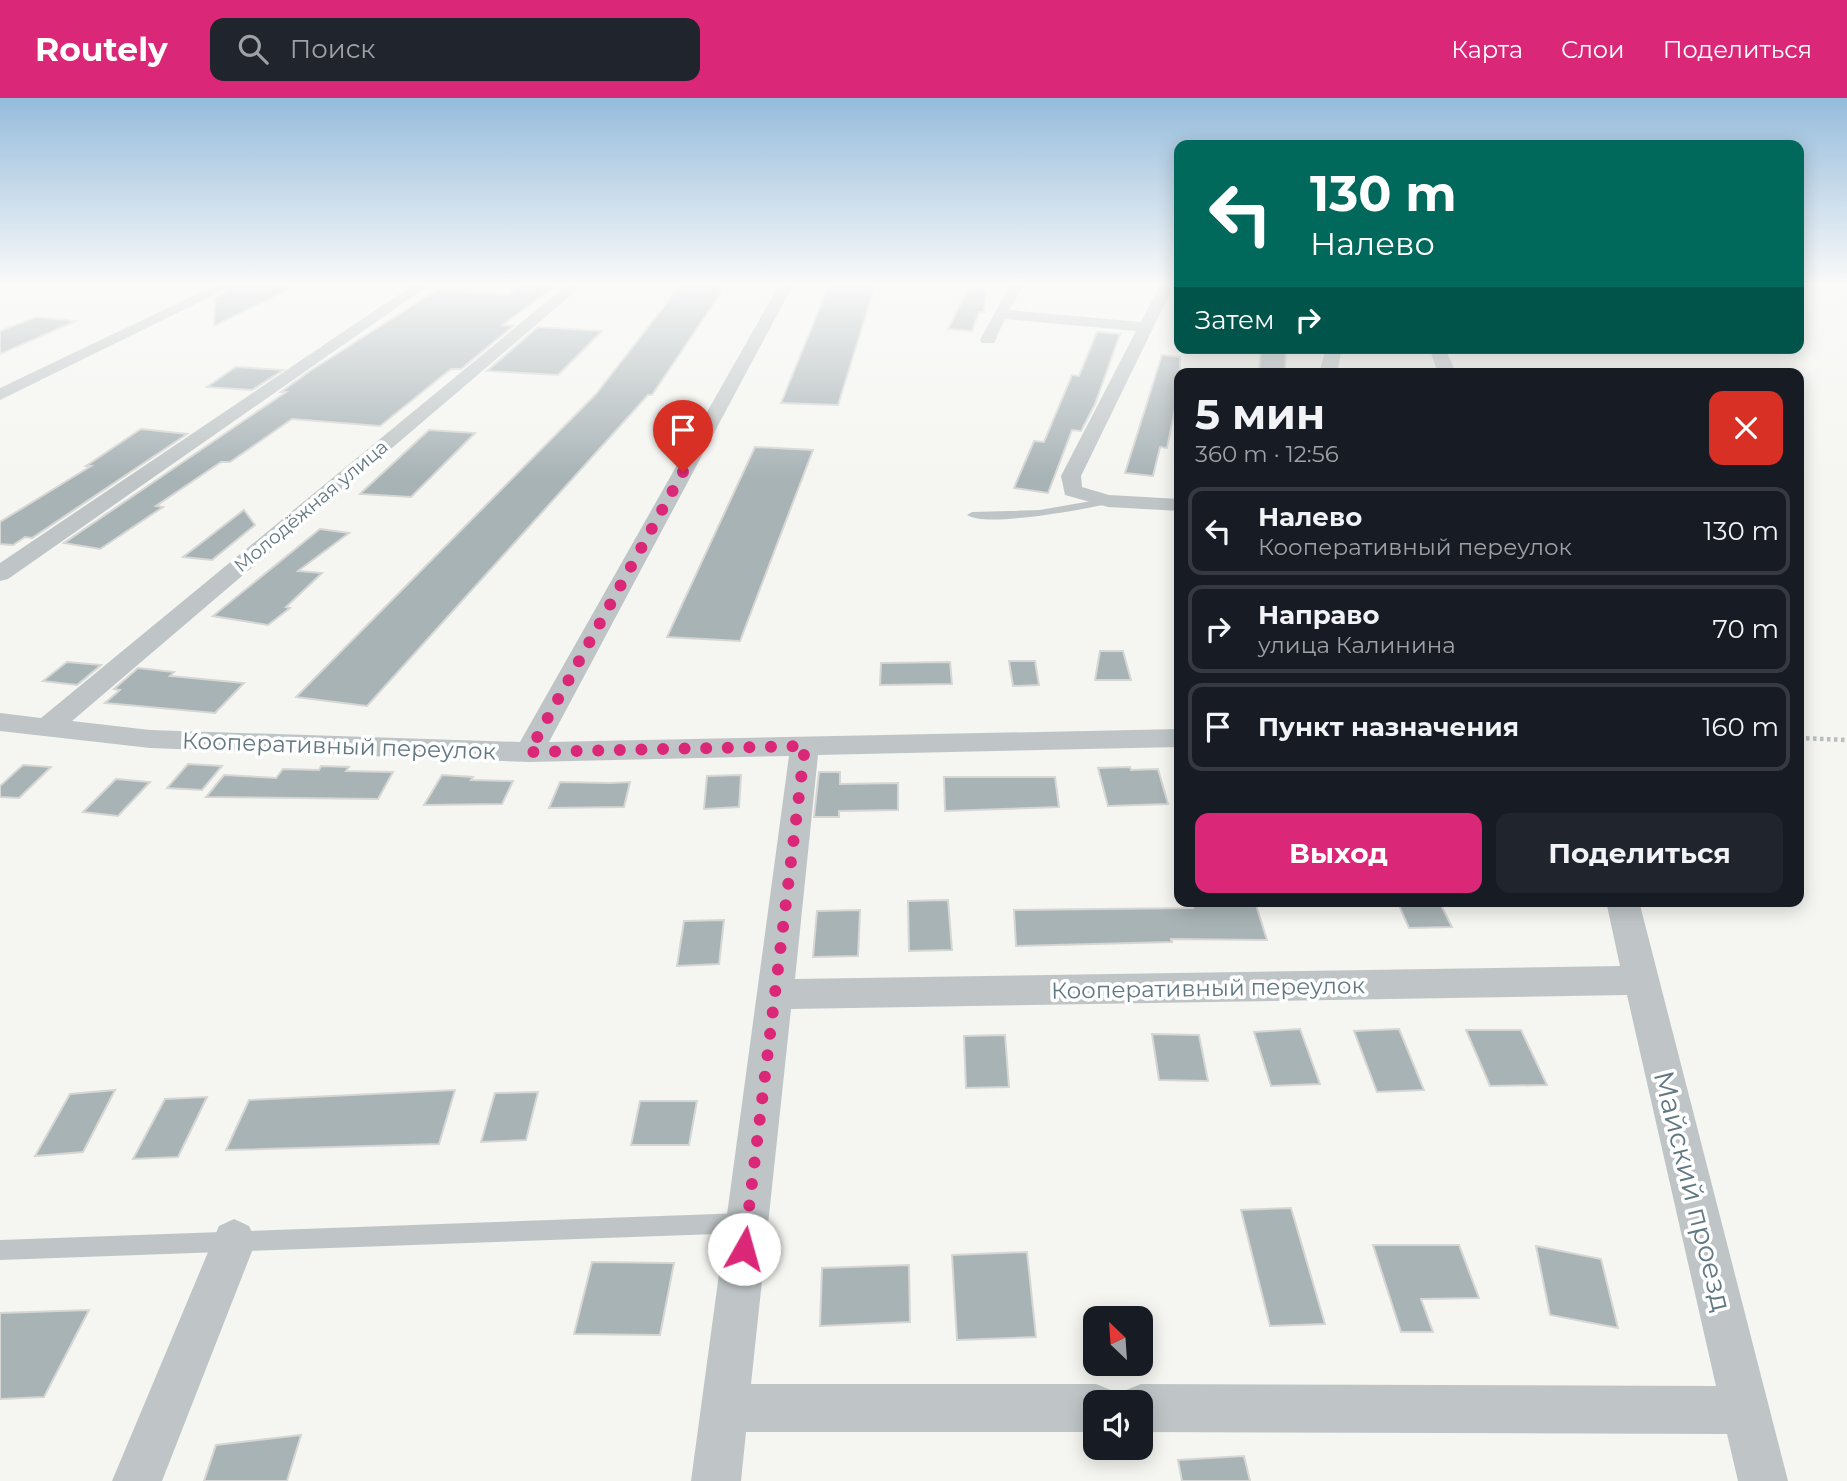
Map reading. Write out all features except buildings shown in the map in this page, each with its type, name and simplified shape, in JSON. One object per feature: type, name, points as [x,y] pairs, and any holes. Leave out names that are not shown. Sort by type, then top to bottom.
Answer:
[{"type":"street","points":[[0,395],[94,350]]},
{"type":"street","points":[[0,574],[328,350]]},
{"type":"street","name":"Молодёжная улица","points":[[47,727],[499,350]]},
{"type":"street","points":[[529,752],[750,350]]},
{"type":"street","points":[[1136,350],[1071,476],[1072,491],[1108,501],[1174,505]]},
{"type":"street","name":"Кооперативный переулок","points":[[0,722],[150,739],[529,752],[1174,738]]},
{"type":"street","points":[[716,1481],[805,746]]},
{"type":"street","name":"Майский проезд","points":[[1624,907],[1763,1481]]},
{"type":"street","name":"Кооперативный переулок","points":[[775,994],[1642,980]]},
{"type":"street","points":[[137,1481],[234,1241]]},
{"type":"street","points":[[726,1408],[1083,1408]]},
{"type":"street","points":[[1153,1409],[1745,1410]]},
{"type":"lane","points":[[972,515],[1040,515],[1108,501]]},
{"type":"lane","points":[[0,1250],[747,1223]]},
{"type":"path","points":[[1804,738],[1847,740]]},
{"type":"route","points":[[683,472],[529,752],[805,746],[744,1249]]}]
